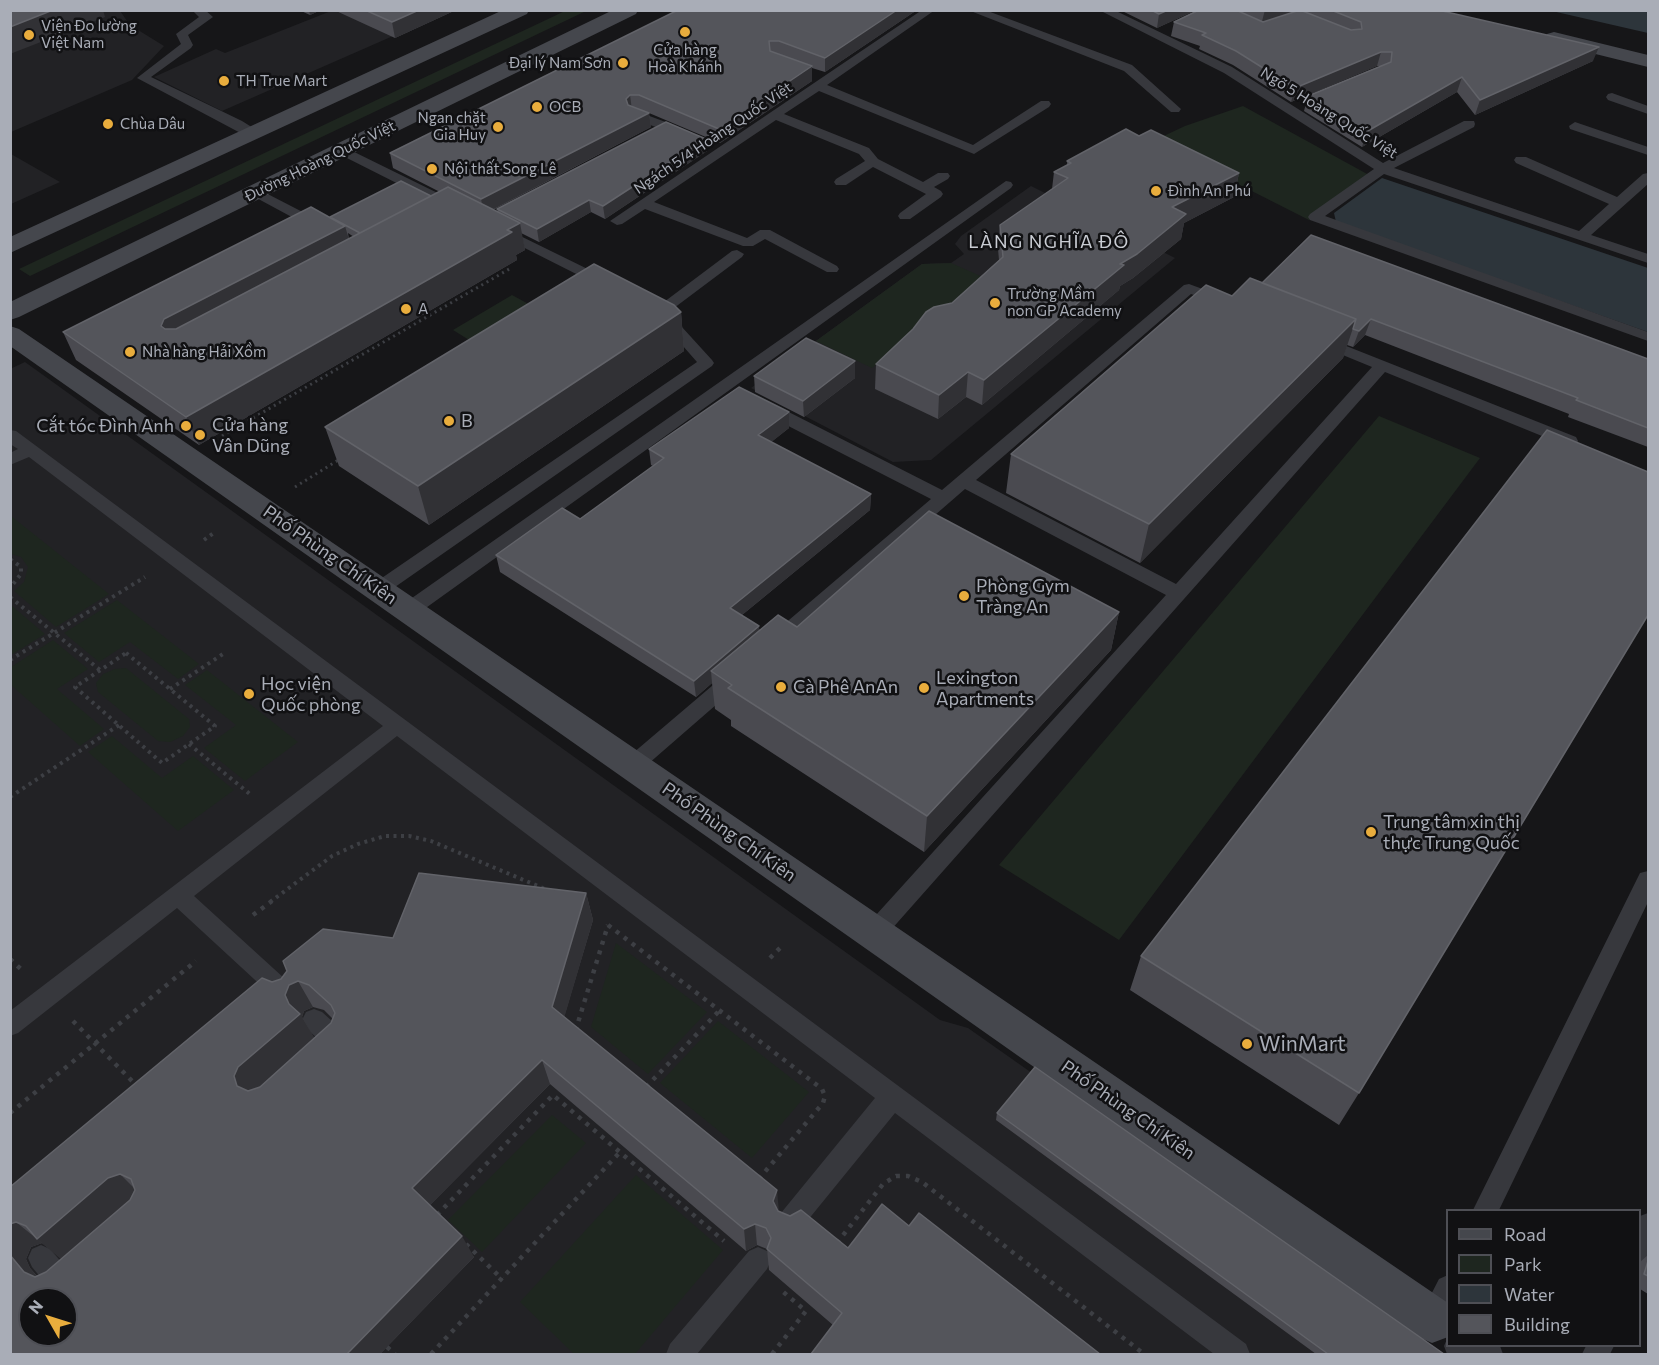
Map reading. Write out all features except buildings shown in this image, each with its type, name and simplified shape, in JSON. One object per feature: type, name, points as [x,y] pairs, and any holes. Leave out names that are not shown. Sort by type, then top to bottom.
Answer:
[{"type":"main road","points":[[10,246],[520,10]]},
{"type":"main road","name":"Đường Hoàng Quốc Việt","points":[[10,312],[629,10]]},
{"type":"main road","points":[[1537,34],[1648,61]]},
{"type":"main road","name":"Phố Phùng Chí Kiên","points":[[10,334],[874,933],[1446,1319]]},
{"type":"lane","points":[[197,10],[207,17],[182,34],[187,45],[143,78],[253,134]]},
{"type":"lane","name":"Ngách 5/4 Hoàng Quốc Việt","points":[[617,221],[775,116],[820,81],[930,10]]},
{"type":"lane","points":[[973,10],[1128,68],[1175,109]]},
{"type":"lane","name":"Ngõ 5 Hoàng Quốc Việt","points":[[1104,10],[1163,33],[1296,107],[1383,169],[1648,259]]},
{"type":"lane","points":[[820,81],[974,150],[1045,104]]},
{"type":"lane","points":[[1612,97],[1648,110]]},
{"type":"lane","points":[[636,114],[665,130]]},
{"type":"lane","points":[[775,116],[864,152],[873,162],[936,194],[905,216]]},
{"type":"lane","points":[[1469,124],[1383,169],[1314,217],[1648,337]]},
{"type":"lane","points":[[1575,126],[1648,151]]},
{"type":"lane","points":[[703,143],[722,151]]},
{"type":"lane","points":[[342,150],[459,209],[435,217]]},
{"type":"lane","points":[[1521,160],[1620,204]]},
{"type":"lane","points":[[841,182],[873,162]]},
{"type":"lane","points":[[923,188],[943,176]]},
{"type":"lane","points":[[1581,236],[1648,177]]},
{"type":"lane","points":[[409,610],[1006,185]]},
{"type":"lane","points":[[256,192],[328,231]]},
{"type":"lane","points":[[645,204],[748,243],[765,233],[832,269]]},
{"type":"lane","points":[[484,222],[614,288]]},
{"type":"lane","points":[[379,589],[706,363],[655,309],[737,254]]},
{"type":"lane","points":[[766,651],[1189,288],[1232,305]]},
{"type":"lane","points":[[1307,336],[1582,446]]},
{"type":"lane","points":[[874,933],[1382,366]]},
{"type":"lane","points":[[723,385],[944,498]]},
{"type":"lane","points":[[10,435],[20,455],[398,725],[1236,1354]]},
{"type":"lane","points":[[964,481],[1179,594]]},
{"type":"lane","points":[[633,765],[748,666]]},
{"type":"lane","points":[[10,1025],[398,725]]},
{"type":"lane","points":[[1486,1209],[1648,880]]},
{"type":"lane","points":[[178,895],[288,996]]},
{"type":"lane","points":[[309,1062],[335,1039],[314,1020]]},
{"type":"lane","points":[[790,1221],[892,1097]]},
{"type":"lane","points":[[1641,1245],[1648,1226]]},
{"type":"lane","points":[[41,1258],[61,1282],[88,1258]]},
{"type":"lane","points":[[680,1354],[758,1260]]},
{"type":"path","points":[[187,456],[541,251]]},
{"type":"path","points":[[262,508],[348,454]]},
{"type":"path","points":[[10,559],[21,567],[21,574],[10,588]]},
{"type":"path","points":[[10,660],[153,571]]},
{"type":"path","points":[[10,597],[100,670]]},
{"type":"path","points":[[126,653],[170,689],[214,726],[162,763],[75,687],[126,653]]},
{"type":"path","points":[[170,689],[223,654]]},
{"type":"path","points":[[10,797],[118,724]]},
{"type":"path","points":[[189,744],[252,795]]},
{"type":"path","points":[[10,1113],[225,938],[332,856],[358,844],[385,836],[409,836],[431,841],[555,894]]},
{"type":"path","points":[[600,919],[822,1089],[825,1096],[823,1103],[758,1180]]},
{"type":"path","points":[[608,925],[576,1029],[765,1186]]},
{"type":"path","points":[[763,965],[781,947]]},
{"type":"path","points":[[645,1087],[725,1005]]},
{"type":"path","points":[[72,1020],[141,1090]]},
{"type":"path","points":[[444,1222],[435,1214],[554,1095],[727,1244]]},
{"type":"path","points":[[431,1354],[620,1152]]},
{"type":"path","points":[[836,1244],[883,1184],[896,1176],[908,1176],[922,1182],[1144,1354]]},
{"type":"path","points":[[460,1238],[502,1279]]},
{"type":"path","points":[[772,1354],[806,1311],[775,1285]]},
{"type":"path","points":[[387,1347],[395,1354]]},
{"type":"shaded area","points":[[11,11],[120,11],[130,25],[164,46],[132,80],[11,132]]},
{"type":"shaded area","points":[[331,11],[450,11],[222,111],[154,77],[216,49],[225,53]]},
{"type":"shaded area","points":[[11,154],[60,182],[11,204]]},
{"type":"shaded area","name":"Trường Mầm non GP Academy","points":[[1031,186],[1175,258],[931,460],[893,462],[751,388],[922,264],[951,263],[964,254],[955,244],[961,236]]},
{"type":"shaded area","name":"Học viện Quốc phòng","points":[[25,362],[940,1020],[968,1028],[1431,1354],[11,1354],[10,369]]},
{"type":"green space","points":[[565,11],[586,11],[30,276],[19,269]]},
{"type":"green space","points":[[1243,106],[1369,175],[1309,220],[1153,141],[1185,126]]},
{"type":"green space","points":[[951,263],[985,278],[872,368],[816,341],[922,264]]},
{"type":"green space","points":[[512,295],[534,307],[474,343],[453,330]]},
{"type":"green space","points":[[1379,416],[1480,458],[1119,940],[999,865]]},
{"type":"green space","points":[[10,516],[109,594],[56,627],[14,591],[24,582],[28,567],[21,557],[11,554]]},
{"type":"green space","points":[[117,600],[199,664],[178,679],[130,642],[99,662],[64,633]]},
{"type":"green space","points":[[11,605],[45,634],[11,655]]},
{"type":"green space","points":[[53,640],[88,669],[57,689],[104,729],[80,746],[11,685],[11,667]]},
{"type":"green space","points":[[126,668],[189,719],[190,727],[183,736],[170,742],[158,741],[98,692],[96,683],[103,674],[115,669]]},
{"type":"green space","points":[[207,670],[298,742],[245,781],[204,748],[236,725],[185,685]]},
{"type":"green space","points":[[112,736],[162,778],[193,756],[234,790],[178,831],[88,752]]},
{"type":"green space","points":[[616,943],[707,1012],[648,1074],[591,1027]]},
{"type":"green space","points":[[718,1021],[809,1092],[752,1158],[660,1083]]},
{"type":"green space","points":[[552,1115],[586,1143],[482,1252],[448,1220]]},
{"type":"green space","points":[[636,1175],[723,1250],[635,1354],[574,1354],[520,1302]]},
{"type":"water","points":[[1552,11],[1648,11],[1648,33]]},
{"type":"water","points":[[1382,178],[1648,268],[1648,332],[1336,222],[1334,213]]},
{"type":"place","name":"Cửa hàng Hoà Khánh","points":[[685,32]]},
{"type":"place","name":"Viện Đo lường Việt Nam","points":[[29,35]]},
{"type":"place","name":"Đại lý Nam Sơn","points":[[623,63]]},
{"type":"place","name":"TH True Mart","points":[[224,81]]},
{"type":"place","name":"OCB","points":[[537,107]]},
{"type":"place","name":"Chùa Dâu","points":[[108,124]]},
{"type":"place","name":"Ngan chặt Gia Huy","points":[[498,127]]},
{"type":"place","name":"Nội thất Song Lê","points":[[432,169]]},
{"type":"place","name":"Đình An Phú","points":[[1156,191]]},
{"type":"place","name":"Trường Mầm non GP Academy","points":[[995,303]]},
{"type":"place","name":"A","points":[[406,309]]},
{"type":"place","name":"Nhà hàng Hải Xồm","points":[[130,352]]},
{"type":"place","name":"B","points":[[449,421]]},
{"type":"place","name":"Cắt tóc Đình Anh","points":[[186,426]]},
{"type":"place","name":"Cửa hàng Vân Dũng","points":[[200,435]]},
{"type":"place","name":"Phòng Gym Tràng An","points":[[964,596]]},
{"type":"place","name":"Cà Phê AnAn","points":[[781,687]]},
{"type":"place","name":"Lexington Apartments","points":[[924,688]]},
{"type":"place","name":"Học viện Quốc phòng","points":[[249,694]]},
{"type":"place","name":"Trung tâm xin thị thực Trung Quốc","points":[[1371,832]]},
{"type":"place","name":"WinMart","points":[[1247,1044]]},
{"type":"district","name":"LÀNG NGHĨA ĐÔ","points":[[1049,242]]}]
